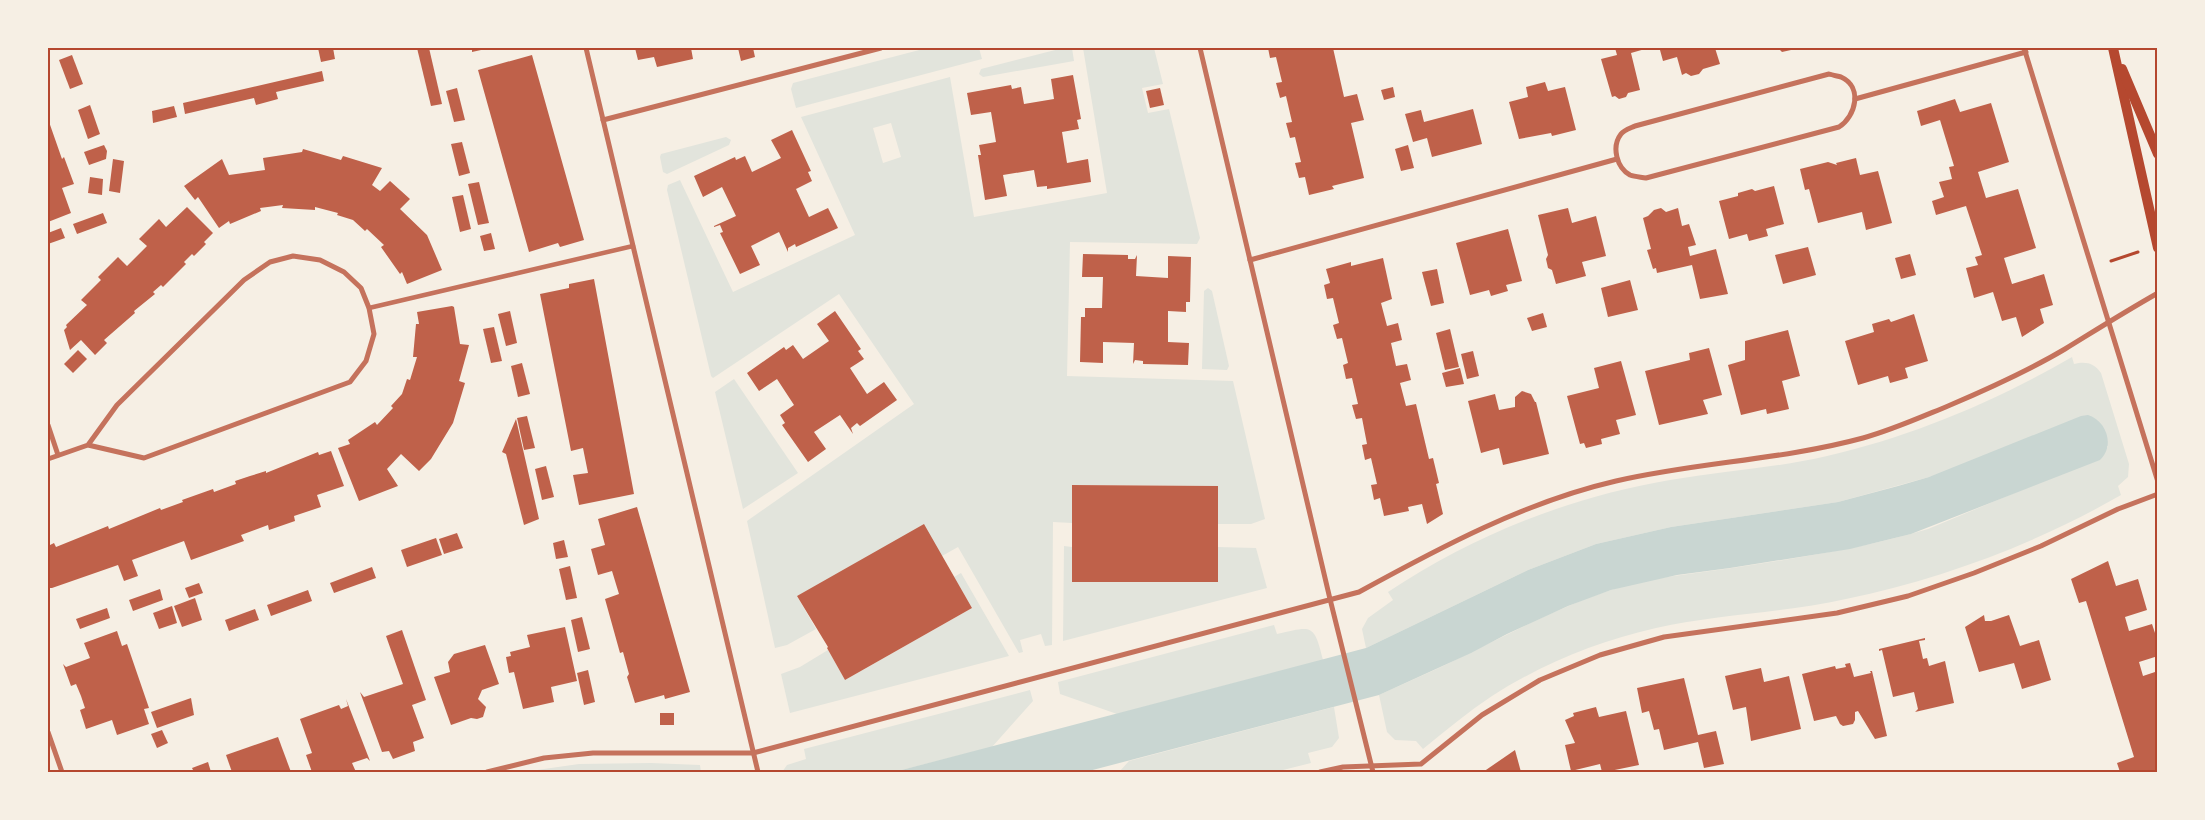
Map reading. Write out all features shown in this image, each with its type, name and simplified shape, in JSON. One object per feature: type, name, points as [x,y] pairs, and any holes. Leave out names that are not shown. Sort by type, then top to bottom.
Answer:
[{"type":"main road","points":[[2113,48],[2158,154]]},
{"type":"main road","points":[[2113,48],[2157,247]]},
{"type":"street","points":[[586,48],[758,772]]},
{"type":"street","points":[[603,120],[881,48]]},
{"type":"street","points":[[1200,48],[1330,600],[1373,772]]},
{"type":"street","points":[[1855,99],[2025,50],[2158,482]]},
{"type":"street","points":[[1829,74],[1842,77],[1851,85],[1855,99],[1854,111],[1848,122],[1839,127],[1646,178],[1632,176],[1623,170],[1617,159],[1616,145],[1622,133],[1635,126],[1829,74]]},
{"type":"street","points":[[1250,260],[1617,159]]},
{"type":"street","points":[[370,308],[633,246]]},
{"type":"street","points":[[48,459],[88,445],[144,458],[350,382],[366,362],[374,334],[370,308],[361,288],[344,272],[320,260],[293,256],[270,262],[244,280],[117,405],[88,445]]},
{"type":"street","points":[[487,772],[544,758],[594,753],[753,753],[1359,592],[1450,542],[1513,515],[1578,491],[1617,480],[1792,453],[1864,438],[1996,386],[2064,350],[2108,321],[2158,294]]},
{"type":"street","points":[[48,425],[58,455]]},
{"type":"street","points":[[1320,772],[1342,766],[1421,764],[1482,715],[1540,680],[1600,655],[1664,637],[1838,612],[1908,596],[1974,573],[2041,546],[2118,509],[2158,494]]},
{"type":"street","points":[[48,732],[62,772]]},
{"type":"path","points":[[2092,267],[2157,247]]},
{"type":"shaded area","points":[[927,48],[979,48],[982,59],[796,108],[791,89],[793,83]]},
{"type":"shaded area","points":[[1063,48],[1072,48],[1074,61],[983,77],[979,74],[981,69]]},
{"type":"shaded area","points":[[1083,48],[1154,48],[1163,84],[1142,88],[1148,113],[1169,109],[1200,238],[1197,244],[1070,242],[1067,376],[1233,381],[1265,519],[1251,524],[1218,524],[1218,486],[1072,485],[1072,523],[1053,522],[1052,645],[1045,646],[1041,634],[1020,640],[1023,652],[1019,653],[958,547],[942,556],[797,596],[816,629],[787,645],[775,648],[747,521],[914,404],[839,294],[713,378],[667,190],[668,185],[680,180],[733,292],[855,235],[801,117],[950,77],[974,217],[1107,193]],"holes":[[[891,123],[901,157],[883,163],[873,128]]]},
{"type":"shaded area","points":[[726,137],[731,140],[729,145],[667,174],[663,172],[661,154]]},
{"type":"shaded area","points":[[1208,288],[1212,291],[1229,366],[1227,370],[1202,369],[1204,291]]},
{"type":"shaded area","points":[[2072,357],[2074,364],[2089,364],[2096,367],[2101,373],[2129,464],[2128,477],[2118,486],[2121,495],[2089,513],[1988,558],[1882,591],[1822,604],[1680,623],[1634,633],[1592,647],[1551,664],[1511,684],[1474,708],[1423,749],[1416,741],[1395,740],[1387,732],[1379,695],[1590,597],[1643,581],[1831,552],[1904,536],[1928,529],[2103,456],[2108,446],[1929,477],[1838,502],[1671,527],[1596,544],[1528,570],[1366,648],[1362,629],[1368,618],[1393,600],[1388,592],[1454,553],[1523,521],[1559,508],[1633,487],[1808,460],[1891,438],[1953,416],[2014,388]]},
{"type":"shaded area","points":[[734,379],[798,473],[743,509],[715,392]]},
{"type":"shaded area","points":[[2088,415],[2100,423],[2107,434],[2107,448],[2100,460],[1911,534],[1850,549],[1677,575],[1611,590],[1568,606],[1379,695],[1085,772],[894,772],[1366,648],[1528,570],[1596,544],[1671,527],[1838,502],[1929,477],[2081,416]]},
{"type":"shaded area","points":[[1064,546],[1072,547],[1072,582],[1218,582],[1218,547],[1256,548],[1267,588],[1063,641]]},
{"type":"shaded area","points":[[961,573],[1009,656],[790,713],[781,674],[800,667],[828,650],[845,680],[972,608],[954,577]]},
{"type":"shaded area","points":[[1274,625],[1277,634],[1298,629],[1310,630],[1317,639],[1323,660],[1117,714],[1060,694],[1058,682]]},
{"type":"shaded area","points":[[1030,690],[1033,701],[992,747],[894,772],[782,772],[787,765],[806,759],[804,749]]},
{"type":"shaded area","points":[[1334,707],[1339,738],[1332,747],[1308,753],[1311,763],[1275,772],[1119,772],[1129,761]]},
{"type":"shaded area","points":[[651,763],[700,765],[701,772],[523,772],[579,764]]},
{"type":"building","points":[[318,48],[333,48],[335,59],[321,62]]},
{"type":"building","points":[[417,48],[429,48],[442,104],[431,106]]},
{"type":"building","points":[[472,48],[490,48],[472,52]]},
{"type":"building","points":[[635,48],[691,48],[693,59],[657,67],[654,57],[638,60]]},
{"type":"building","points":[[738,48],[753,48],[755,57],[741,61]]},
{"type":"building","points":[[1268,48],[1333,48],[1344,97],[1357,94],[1364,120],[1351,123],[1364,178],[1332,186],[1334,189],[1309,195],[1305,177],[1299,178],[1295,163],[1301,162],[1295,137],[1290,138],[1286,123],[1292,122],[1286,96],[1280,98],[1276,83],[1282,82],[1276,57],[1270,58]]},
{"type":"building","points":[[1615,48],[1645,48],[1631,53],[1640,90],[1628,93],[1626,97],[1619,99],[1615,96],[1612,97],[1601,59],[1617,55]]},
{"type":"building","points":[[1671,48],[1715,48],[1720,64],[1703,69],[1699,74],[1691,76],[1686,73],[1682,75],[1677,57],[1663,61],[1660,50]]},
{"type":"building","points":[[1778,48],[1792,48],[1782,52]]},
{"type":"building","points":[[72,55],[83,84],[70,89],[59,60]]},
{"type":"building","points":[[532,55],[584,240],[560,247],[558,243],[529,252],[478,70]]},
{"type":"building","points":[[322,71],[324,81],[276,92],[278,99],[256,105],[254,98],[185,114],[183,103]]},
{"type":"building","points":[[1073,75],[1081,119],[1077,120],[1079,129],[1062,132],[1067,163],[1088,159],[1091,182],[1047,189],[1047,186],[1037,187],[1034,170],[1003,175],[1007,196],[985,200],[978,155],[981,155],[979,145],[996,142],[991,112],[971,115],[967,93],[1011,85],[1012,89],[1021,87],[1024,104],[1054,99],[1051,79]]},
{"type":"building","points":[[1545,82],[1548,91],[1565,87],[1576,130],[1552,136],[1551,133],[1519,139],[1509,102],[1528,97],[1526,87]]},
{"type":"building","points":[[1393,87],[1395,97],[1384,100],[1381,90]]},
{"type":"building","points":[[457,88],[465,120],[454,122],[446,91]]},
{"type":"building","points":[[1160,88],[1164,105],[1150,108],[1146,91]]},
{"type":"building","points":[[1955,99],[1960,112],[1991,103],[2009,162],[1978,172],[1986,198],[2018,189],[2036,248],[2004,258],[2012,284],[2044,274],[2053,305],[2040,309],[2044,323],[2022,337],[2016,317],[2002,321],[1993,292],[1974,298],[1966,268],[1978,265],[1975,257],[1982,255],[1966,206],[1936,215],[1932,201],[1944,197],[1939,182],[1952,179],[1949,167],[1954,166],[1940,120],[1921,126],[1917,111]]},
{"type":"building","points":[[90,105],[100,134],[88,139],[78,110]]},
{"type":"building","points":[[174,106],[177,117],[153,123],[152,111]]},
{"type":"building","points":[[1473,109],[1482,144],[1432,157],[1427,138],[1413,142],[1405,114],[1421,110],[1424,122]]},
{"type":"building","points":[[48,119],[62,159],[64,157],[74,184],[62,188],[71,213],[48,222]]},
{"type":"building","points":[[792,130],[811,171],[808,172],[812,181],[796,189],[809,217],[828,208],[838,228],[796,247],[795,244],[788,248],[788,252],[779,232],[751,246],[760,265],[740,274],[720,233],[723,232],[720,225],[714,227],[736,216],[722,187],[703,197],[694,176],[735,157],[736,160],[745,156],[752,172],[781,158],[771,140]]},
{"type":"building","points":[[462,142],[470,173],[459,176],[451,144]]},
{"type":"building","points":[[104,145],[107,151],[106,159],[89,165],[84,152]]},
{"type":"building","points":[[1408,145],[1414,168],[1401,171],[1395,149]]},
{"type":"building","points":[[303,149],[341,160],[343,156],[382,168],[372,185],[380,191],[390,181],[410,199],[400,209],[427,235],[442,270],[407,284],[402,272],[400,274],[381,247],[384,245],[367,229],[365,231],[353,220],[337,215],[338,213],[315,207],[315,210],[282,208],[283,205],[260,208],[261,211],[230,224],[229,221],[219,228],[198,197],[195,200],[184,186],[222,159],[229,175],[265,170],[263,158],[302,152]]},
{"type":"building","points":[[1856,158],[1860,175],[1878,171],[1892,223],[1866,230],[1862,212],[1818,223],[1809,189],[1805,190],[1800,169],[1828,162],[1837,165],[1836,163]]},
{"type":"building","points":[[113,159],[124,161],[120,193],[109,191]]},
{"type":"building","points":[[90,177],[103,179],[102,195],[88,193]]},
{"type":"building","points":[[479,182],[489,223],[478,225],[468,184]]},
{"type":"building","points":[[1774,186],[1784,224],[1766,229],[1768,236],[1749,241],[1747,234],[1729,239],[1719,201],[1738,196],[1738,193],[1752,189],[1755,191]]},
{"type":"building","points":[[463,195],[471,229],[460,232],[452,197]]},
{"type":"building","points":[[187,207],[213,233],[204,242],[206,244],[194,256],[192,254],[184,262],[186,264],[163,287],[161,285],[153,292],[155,294],[104,340],[107,343],[95,355],[81,340],[70,350],[64,330],[67,327],[66,325],[87,305],[81,300],[101,280],[98,277],[118,257],[127,266],[147,246],[139,239],[159,219],[166,227]]},
{"type":"building","points":[[1568,208],[1572,223],[1596,216],[1606,256],[1582,262],[1586,276],[1556,284],[1552,270],[1548,268],[1546,259],[1548,255],[1538,215]]},
{"type":"building","points":[[1661,208],[1666,212],[1678,208],[1682,226],[1689,224],[1696,245],[1688,247],[1690,256],[1716,249],[1728,294],[1700,299],[1692,265],[1657,273],[1656,268],[1653,269],[1647,250],[1651,249],[1643,218],[1654,210]]},
{"type":"building","points":[[103,213],[107,223],[77,234],[73,224]]},
{"type":"building","points":[[61,228],[65,238],[48,244],[48,233]]},
{"type":"building","points":[[1508,229],[1522,281],[1506,285],[1508,291],[1491,296],[1489,290],[1470,295],[1456,243]]},
{"type":"building","points":[[491,233],[495,249],[484,251],[480,236]]},
{"type":"building","points":[[1808,247],[1816,275],[1783,284],[1775,255]]},
{"type":"building","points":[[1083,254],[1128,255],[1128,259],[1135,259],[1137,255],[1136,276],[1168,278],[1168,256],[1191,257],[1190,302],[1186,302],[1186,312],[1168,311],[1168,342],[1189,343],[1188,365],[1143,364],[1143,361],[1135,360],[1133,364],[1134,343],[1103,342],[1103,363],[1080,362],[1081,317],[1085,317],[1085,308],[1102,308],[1103,277],[1082,277]]},
{"type":"building","points":[[1910,254],[1916,275],[1901,279],[1895,258]]},
{"type":"building","points":[[1383,258],[1392,299],[1381,303],[1387,326],[1398,323],[1402,340],[1391,343],[1396,366],[1407,364],[1411,380],[1400,383],[1406,406],[1416,404],[1429,459],[1433,458],[1439,483],[1436,484],[1443,514],[1427,524],[1422,504],[1408,507],[1409,511],[1384,516],[1380,498],[1374,500],[1371,485],[1377,484],[1371,458],[1365,460],[1362,445],[1367,444],[1362,418],[1356,419],[1352,405],[1358,404],[1352,378],[1346,379],[1343,365],[1348,363],[1342,338],[1337,339],[1333,325],[1339,323],[1333,298],[1327,299],[1324,285],[1330,283],[1326,269],[1351,262],[1351,266]]},
{"type":"building","points":[[1437,269],[1444,303],[1431,306],[1422,272]]},
{"type":"building","points":[[594,279],[634,494],[579,505],[573,475],[588,473],[583,448],[571,451],[540,294],[569,288],[569,284]]},
{"type":"building","points":[[1630,280],[1638,310],[1608,317],[1601,288]]},
{"type":"building","points":[[454,307],[460,344],[469,345],[459,381],[465,383],[453,423],[431,459],[419,471],[401,454],[387,469],[398,486],[359,501],[338,448],[350,444],[348,440],[375,422],[377,425],[393,408],[391,406],[402,394],[407,379],[410,380],[417,357],[413,357],[416,324],[419,324],[417,312]]},
{"type":"building","points":[[510,311],[517,343],[506,346],[498,314]]},
{"type":"building","points":[[835,311],[861,349],[858,351],[864,359],[850,368],[867,394],[884,382],[897,400],[860,426],[857,423],[851,428],[853,434],[840,415],[814,432],[826,449],[808,462],[782,425],[785,423],[780,415],[794,405],[777,379],[759,391],[747,373],[784,347],[786,350],[793,345],[803,359],[829,341],[817,324]]},
{"type":"building","points":[[1543,313],[1547,327],[1532,331],[1527,318]]},
{"type":"building","points":[[1914,314],[1928,361],[1905,368],[1908,378],[1890,383],[1888,376],[1858,385],[1845,341],[1874,332],[1872,324],[1889,319],[1891,322]]},
{"type":"building","points":[[494,327],[502,361],[491,363],[483,329]]},
{"type":"building","points":[[1450,329],[1459,367],[1445,370],[1436,333]]},
{"type":"building","points":[[1788,330],[1800,376],[1782,381],[1789,409],[1767,414],[1766,409],[1741,415],[1728,365],[1745,360],[1745,341]]},
{"type":"building","points":[[1709,348],[1722,395],[1703,400],[1708,414],[1659,425],[1645,371],[1690,360],[1689,353]]},
{"type":"building","points":[[78,350],[87,359],[73,373],[64,364]]},
{"type":"building","points":[[1473,351],[1479,376],[1467,379],[1461,354]]},
{"type":"building","points":[[1621,361],[1636,415],[1616,420],[1620,434],[1601,439],[1602,444],[1586,448],[1584,443],[1580,444],[1567,396],[1599,388],[1594,368]]},
{"type":"building","points":[[522,363],[530,394],[518,397],[511,366]]},
{"type":"building","points":[[1460,368],[1464,384],[1446,387],[1442,373]]},
{"type":"building","points":[[1522,391],[1531,394],[1536,402],[1549,454],[1503,465],[1499,448],[1481,453],[1468,401],[1495,394],[1499,410],[1515,407],[1515,397]]},
{"type":"building","points":[[527,416],[535,448],[524,450],[517,418]]},
{"type":"building","points":[[516,419],[539,519],[524,525],[506,454],[502,452]]},
{"type":"building","points":[[331,451],[344,486],[317,495],[321,507],[294,516],[295,521],[269,530],[268,525],[241,535],[244,541],[191,560],[184,541],[132,560],[138,576],[124,581],[118,565],[48,588],[48,546],[54,543],[56,547],[108,526],[109,529],[160,508],[161,510],[183,502],[182,500],[213,489],[214,492],[236,484],[235,481],[266,471],[266,473],[318,452],[319,455]]},
{"type":"building","points":[[546,466],[554,497],[542,500],[535,469]]},
{"type":"building","points":[[1072,485],[1218,486],[1218,582],[1072,582]]},
{"type":"building","points":[[637,507],[690,692],[665,699],[664,695],[635,703],[627,677],[629,674],[623,652],[620,653],[605,599],[619,594],[612,571],[598,575],[591,549],[605,545],[598,519]]},
{"type":"building","points":[[924,524],[972,608],[845,680],[828,647],[797,596]]},
{"type":"building","points":[[457,533],[463,548],[444,554],[439,539]]},
{"type":"building","points":[[436,538],[442,555],[407,567],[401,550]]},
{"type":"building","points":[[564,540],[568,557],[556,559],[553,543]]},
{"type":"building","points":[[2108,561],[2116,586],[2138,579],[2147,610],[2125,617],[2129,631],[2152,624],[2158,642],[2158,656],[2139,662],[2143,676],[2158,671],[2158,772],[2120,772],[2117,763],[2134,757],[2086,601],[2079,603],[2071,579]]},
{"type":"building","points":[[570,566],[577,598],[566,600],[559,569]]},
{"type":"building","points":[[372,567],[376,578],[334,593],[330,583]]},
{"type":"building","points":[[199,583],[203,593],[189,598],[185,588]]},
{"type":"building","points":[[160,589],[163,600],[133,611],[129,600]]},
{"type":"building","points":[[308,590],[312,601],[271,616],[267,605]]},
{"type":"building","points":[[195,598],[202,620],[182,627],[174,606]]},
{"type":"building","points":[[172,606],[177,623],[159,629],[153,613]]},
{"type":"building","points":[[107,608],[110,618],[80,629],[76,619]]},
{"type":"building","points":[[255,609],[259,620],[229,631],[225,620]]},
{"type":"building","points":[[1984,615],[1985,621],[1991,621],[2009,615],[2020,646],[2039,640],[2051,680],[2022,689],[2014,663],[1979,672],[1965,627]]},
{"type":"building","points":[[582,617],[590,649],[578,652],[571,620]]},
{"type":"building","points":[[565,627],[577,681],[551,687],[554,702],[523,709],[514,672],[509,673],[506,657],[511,656],[510,652],[530,647],[527,635]]},
{"type":"building","points":[[402,630],[426,700],[412,705],[424,738],[413,742],[415,751],[393,759],[389,751],[382,752],[360,692],[364,697],[403,684],[386,636]]},
{"type":"building","points":[[117,631],[122,646],[127,644],[149,708],[144,709],[149,724],[117,735],[112,720],[86,729],[80,710],[85,708],[81,696],[76,684],[71,686],[63,664],[66,667],[90,658],[84,643]]},
{"type":"building","points":[[1925,638],[1925,640],[1919,641],[1923,659],[1927,658],[1929,666],[1945,661],[1954,703],[1915,712],[1918,709],[1914,692],[1893,697],[1882,650],[1879,651],[1879,649]]},
{"type":"building","points":[[485,645],[499,684],[482,690],[478,699],[486,707],[483,717],[471,718],[451,725],[434,677],[450,672],[448,662],[454,654]]},
{"type":"building","points":[[1850,663],[1854,677],[1871,673],[1870,671],[1872,671],[1887,736],[1875,739],[1858,711],[1855,712],[1853,724],[1843,726],[1836,716],[1814,721],[1802,674],[1835,666],[1836,669],[1846,667],[1845,664]]},
{"type":"building","points":[[1761,668],[1764,682],[1789,676],[1801,729],[1751,741],[1746,707],[1733,710],[1725,676]]},
{"type":"building","points":[[588,670],[595,702],[584,705],[577,673]]},
{"type":"building","points":[[1684,678],[1698,735],[1716,731],[1724,764],[1704,768],[1698,742],[1664,750],[1659,729],[1654,730],[1649,711],[1642,713],[1637,688]]},
{"type":"building","points":[[191,698],[194,715],[157,728],[151,712]]},
{"type":"building","points":[[346,699],[370,761],[367,758],[352,763],[356,772],[312,772],[306,755],[312,753],[300,719],[339,705],[341,709],[348,706]]},
{"type":"building","points":[[1596,707],[1599,717],[1626,711],[1639,765],[1602,772],[1600,764],[1571,771],[1565,745],[1575,743],[1565,720],[1574,716],[1573,713]]},
{"type":"building","points":[[660,713],[674,713],[674,725],[660,725]]},
{"type":"building","points":[[162,730],[168,743],[157,748],[151,734]]},
{"type":"building","points":[[278,737],[291,772],[232,772],[226,755]]},
{"type":"building","points":[[1515,750],[1521,772],[1483,772]]},
{"type":"building","points":[[208,762],[211,772],[194,772],[192,768]]}]
